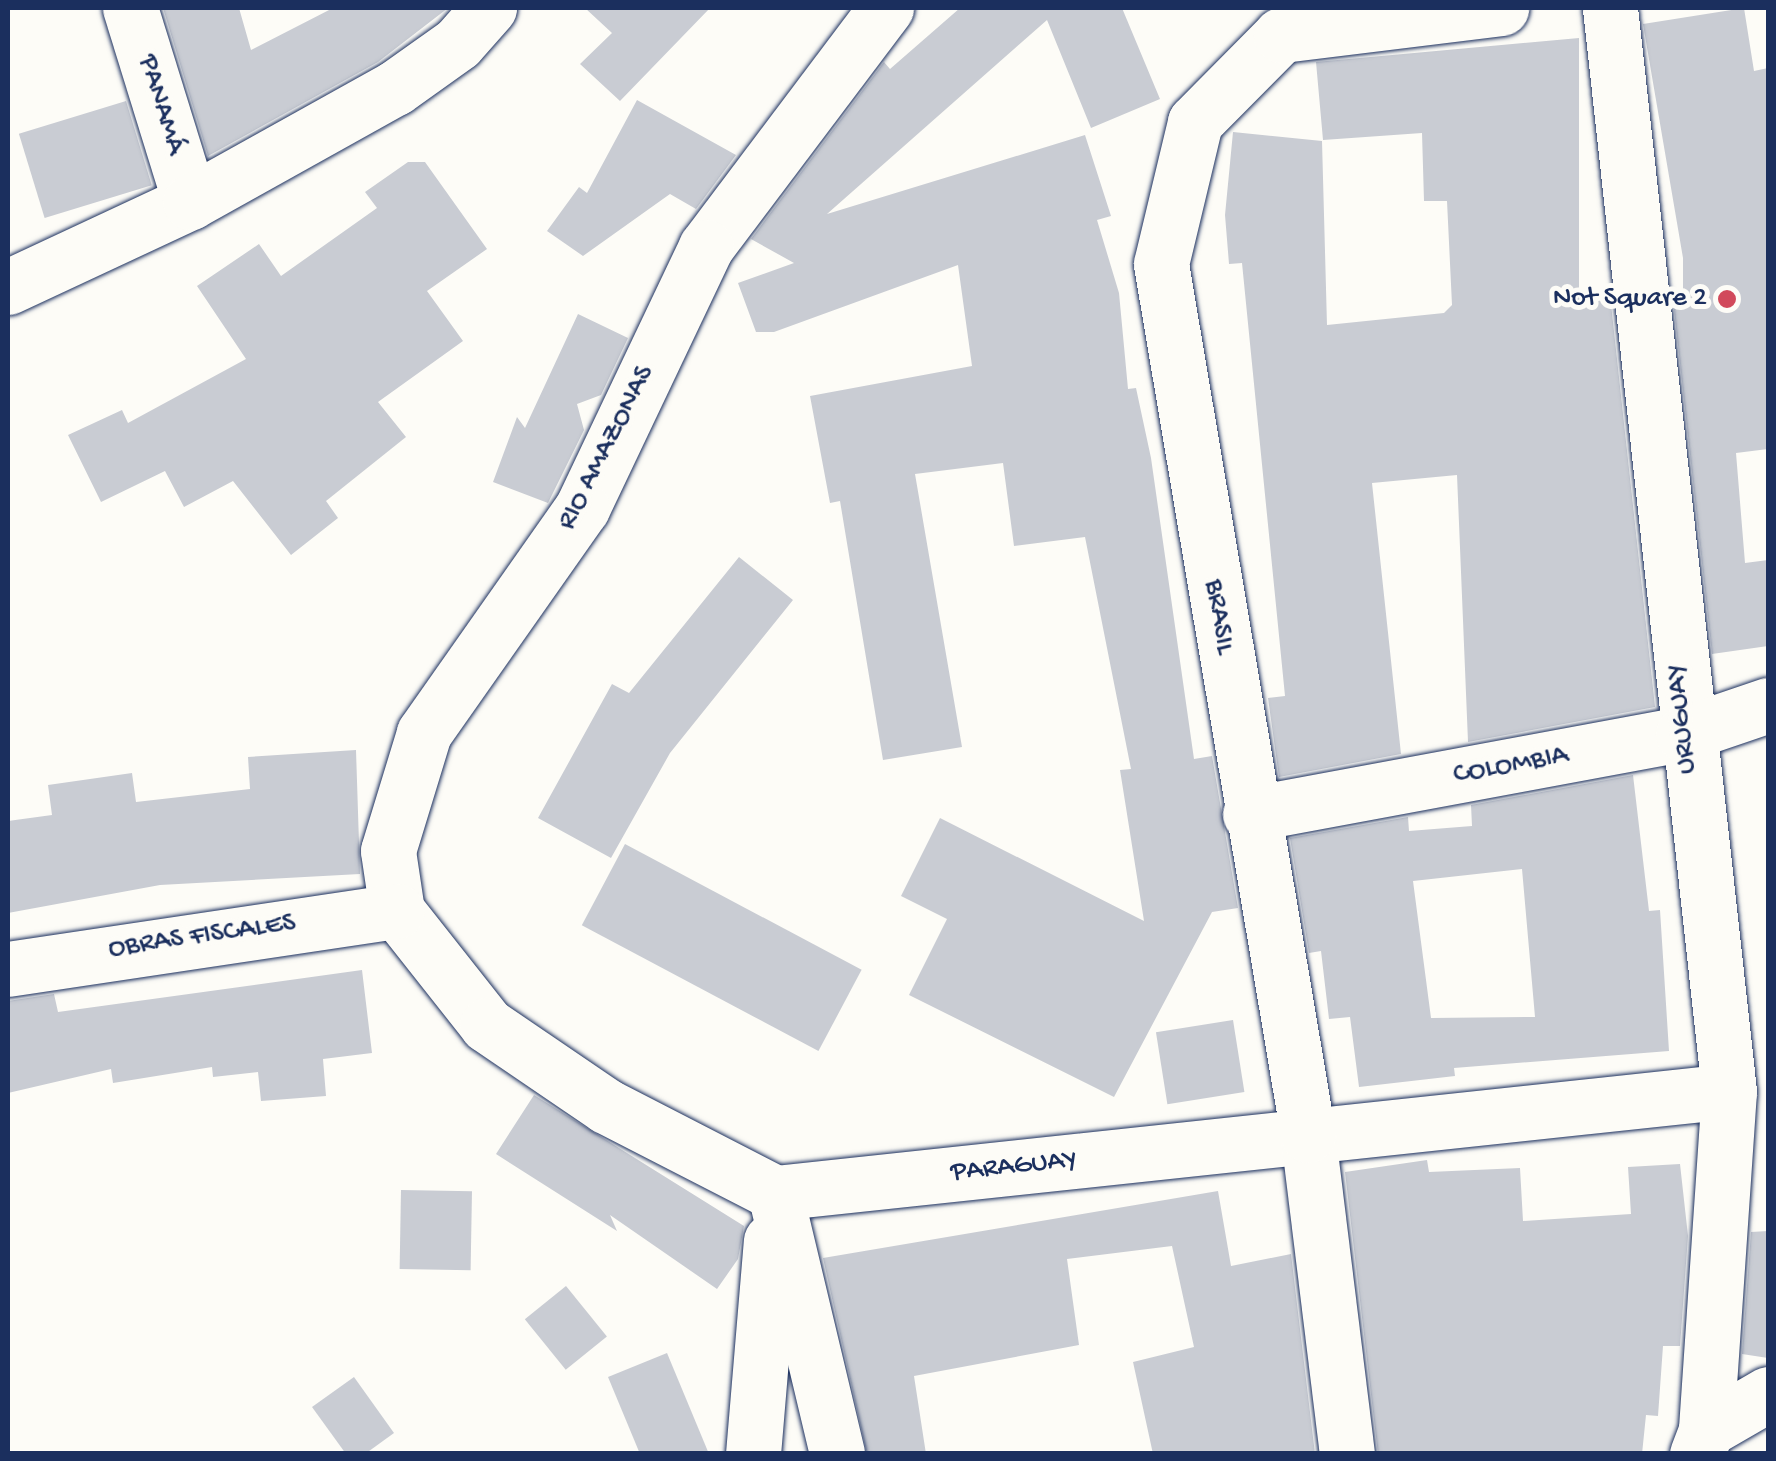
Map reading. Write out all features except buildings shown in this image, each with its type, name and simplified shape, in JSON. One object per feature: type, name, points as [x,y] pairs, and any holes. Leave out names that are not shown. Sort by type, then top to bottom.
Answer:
[{"type":"street","name":"PANAMÁ","points":[[130,8],[190,202]]},
{"type":"street","points":[[8,287],[190,202],[394,88],[458,43],[489,8]]},
{"type":"street","name":"RIO AMAZONAS","points":[[397,911],[388,851],[424,733],[582,508],[706,248],[886,8]]},
{"type":"street","name":"BRASIL","points":[[1346,1454],[1308,1135],[1250,814],[1160,264],[1195,122],[1281,35],[1500,8]]},
{"type":"street","name":"URUGUAY","points":[[1610,8],[1684,734],[1729,1091],[1701,1442]]},
{"type":"street","name":"COLOMBIA","points":[[1250,814],[1684,734],[1768,705]]},
{"type":"street","points":[[397,911],[487,1025],[606,1106],[775,1193],[837,1454]]},
{"type":"street","name":"OBRAS FISCALES","points":[[8,968],[397,911]]},
{"type":"street","name":"PARAGUAY","points":[[775,1193],[1729,1091]]},
{"type":"street","points":[[753,1454],[775,1193]]},
{"type":"street","points":[[1701,1442],[1768,1394]]},
{"type":"place","name":"Not Square 2","points":[[1727,299]]}]
